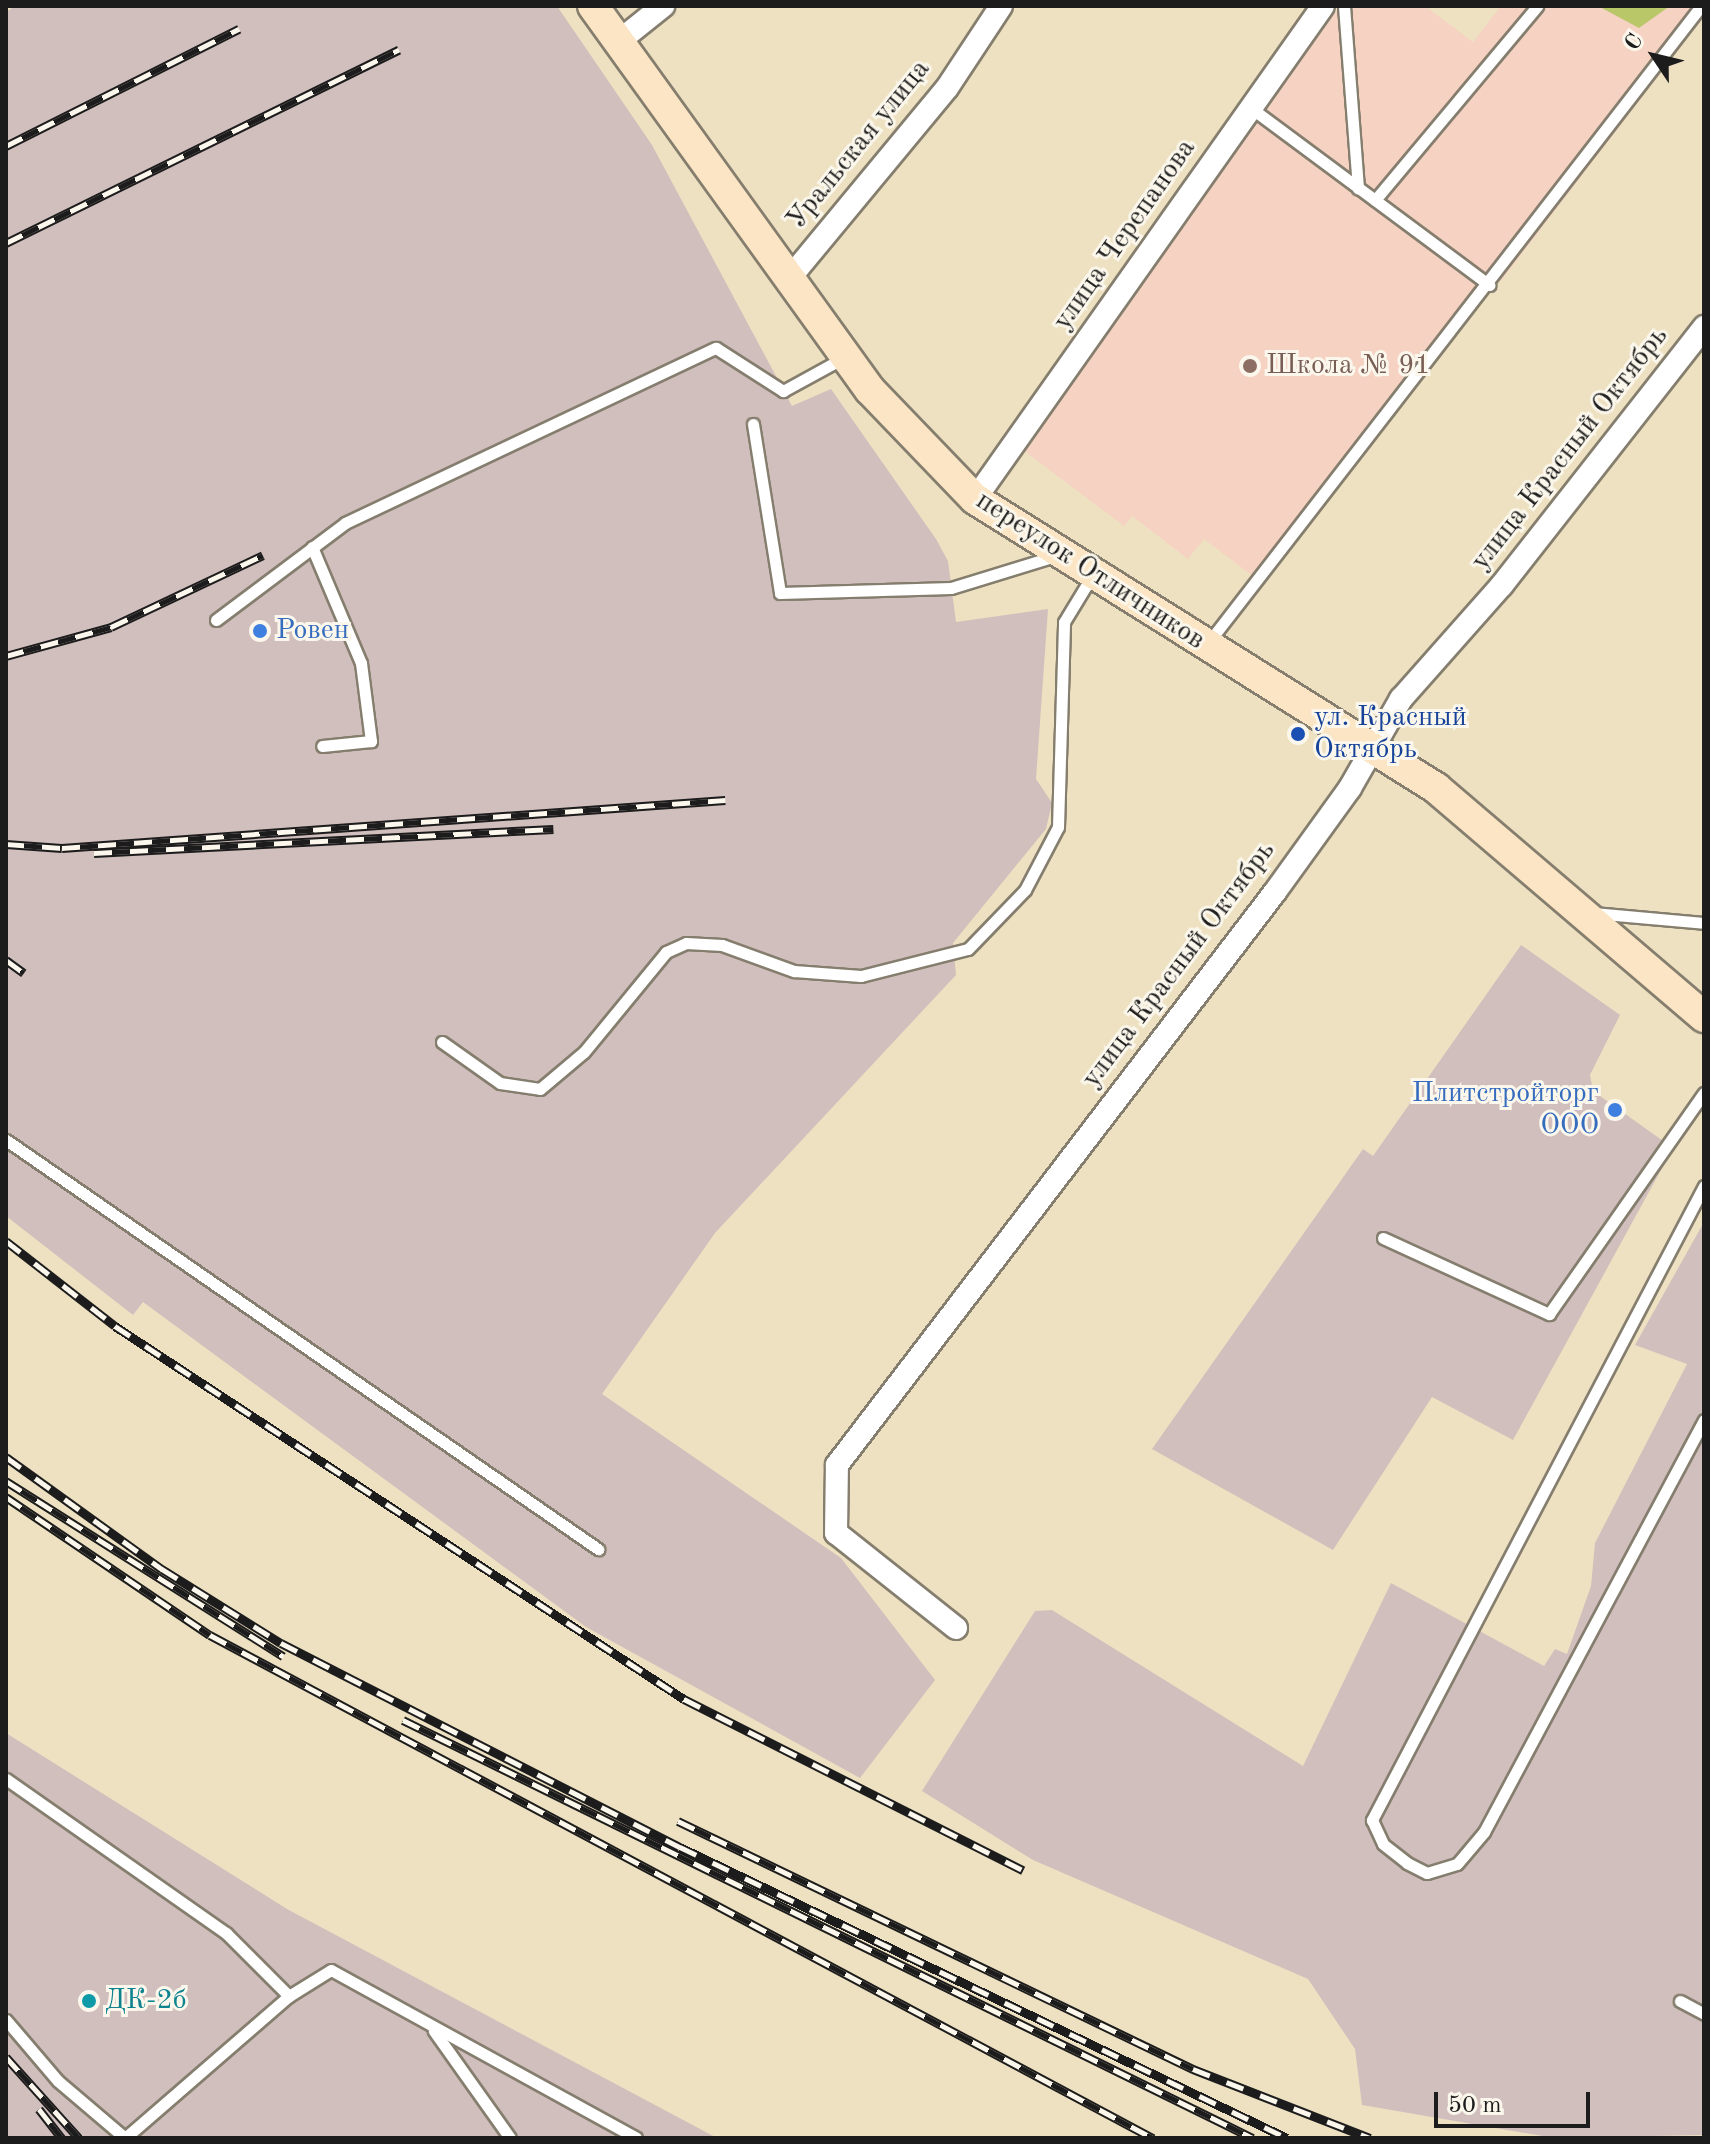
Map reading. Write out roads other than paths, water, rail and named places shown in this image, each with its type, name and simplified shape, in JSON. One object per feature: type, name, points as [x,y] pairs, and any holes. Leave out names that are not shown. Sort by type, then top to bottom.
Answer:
[{"type":"main road","name":"переулок Отличников","points":[[593,6],[845,357],[922,450],[975,499],[1058,555],[1447,796],[1704,1017]]},
{"type":"street","points":[[618,42],[663,6]]},
{"type":"street","name":"Уральская улица","points":[[788,280],[947,88],[1001,6]]},
{"type":"street","name":"улица Черепанова","points":[[975,499],[1323,6]]},
{"type":"street","name":"улица Красный Октябрь","points":[[956,1628],[836,1533],[837,1465],[1275,892],[1374,748],[1401,699],[1502,585],[1704,327]]},
{"type":"lane","points":[[1344,6],[1358,188]]},
{"type":"lane","points":[[1375,200],[1537,6]]},
{"type":"lane","points":[[1205,646],[1489,285],[1701,6]]},
{"type":"lane","points":[[1251,108],[1489,285]]},
{"type":"lane","points":[[216,620],[345,523],[716,348],[783,391],[845,357]]},
{"type":"lane","points":[[753,424],[780,593],[951,588],[1058,555]]},
{"type":"lane","points":[[312,547],[361,663],[371,741],[322,746]]},
{"type":"lane","points":[[442,1042],[500,1083],[540,1089],[584,1052],[666,952],[686,943],[722,945],[794,971],[861,976],[968,949],[1025,890],[1058,827],[1064,622],[1092,576]]},
{"type":"lane","points":[[1585,912],[1704,923]]},
{"type":"lane","points":[[1383,1238],[1549,1314],[1704,1093]]},
{"type":"lane","points":[[6,1140],[598,1549]]},
{"type":"lane","points":[[1704,1186],[1372,1820],[1383,1844],[1407,1863],[1427,1873],[1457,1864],[1484,1832],[1704,1420]]},
{"type":"lane","points":[[6,1779],[226,1933],[289,1996]]},
{"type":"lane","points":[[6,2020],[58,2081],[125,2138],[289,1996],[331,1970],[376,1988],[434,2031],[636,2138]]},
{"type":"lane","points":[[1680,2001],[1704,2014]]},
{"type":"lane","points":[[434,2031],[510,2138]]},
{"type":"railway","points":[[6,146],[239,29]]},
{"type":"railway","points":[[6,243],[399,50]]},
{"type":"railway","points":[[6,656],[111,627],[263,555]]},
{"type":"railway","points":[[6,844],[62,848],[725,800]]},
{"type":"railway","points":[[94,853],[553,829]]},
{"type":"railway","points":[[6,960],[24,973]]},
{"type":"railway","points":[[6,1241],[115,1326],[684,1699],[1023,1870]]},
{"type":"railway","points":[[6,1457],[162,1569],[281,1643],[680,1847],[1287,2138]]},
{"type":"railway","points":[[6,1481],[283,1656]]},
{"type":"railway","points":[[6,1497],[210,1635],[1153,2138]]},
{"type":"railway","points":[[403,1720],[1253,2138]]},
{"type":"railway","points":[[678,1821],[1193,2069],[1370,2138]]},
{"type":"railway","points":[[6,2057],[79,2138]]},
{"type":"railway","points":[[39,2109],[62,2138]]},
{"type":"place","name":"Школа № 91","points":[[1250,366]]},
{"type":"place","name":"Ровен","points":[[260,631]]},
{"type":"place","name":"ул. Красный Октябрь","points":[[1298,734]]},
{"type":"place","name":"Плитстройторг ООО","points":[[1615,1110]]},
{"type":"place","name":"ДК-2б","points":[[89,2001]]}]
